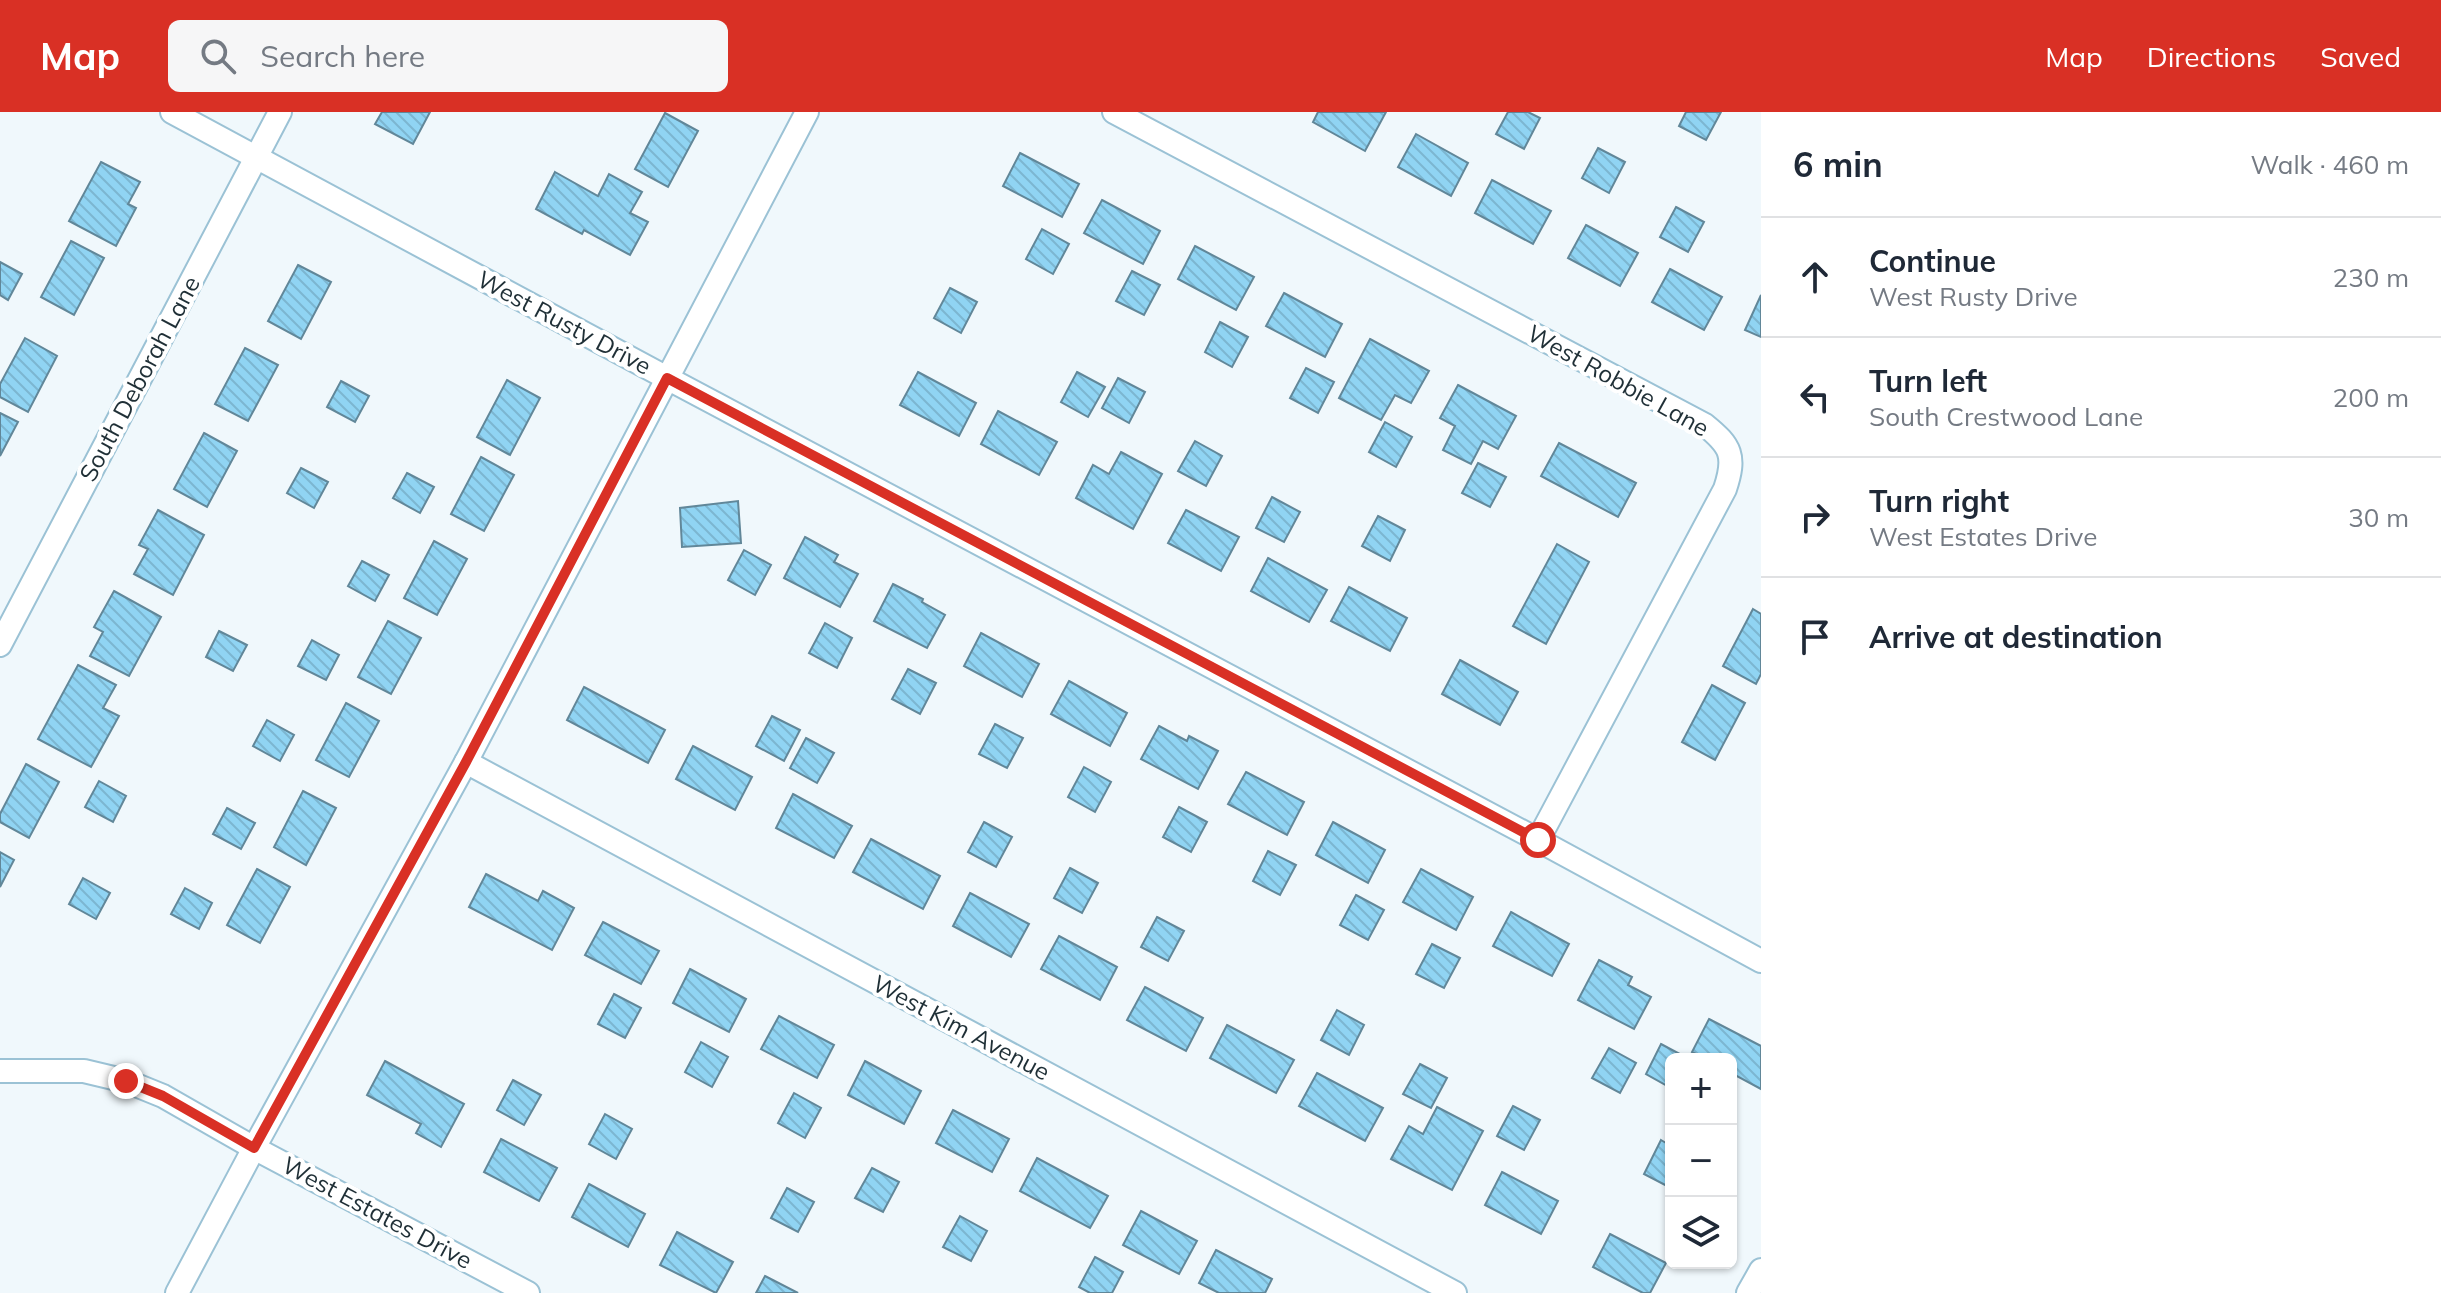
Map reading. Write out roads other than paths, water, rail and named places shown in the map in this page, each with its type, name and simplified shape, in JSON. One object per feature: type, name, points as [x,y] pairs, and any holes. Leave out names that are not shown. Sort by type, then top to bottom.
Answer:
[{"type":"street","name":"West Rusty Drive","points":[[172,112],[1761,961]]},
{"type":"street","name":"South Deborah Lane","points":[[0,645],[280,112]]},
{"type":"street","points":[[177,1293],[466,762],[807,112]]},
{"type":"street","name":"West Robbie Lane","points":[[1114,112],[1705,425],[1721,439],[1731,454],[1725,489],[1538,840]]},
{"type":"street","name":"West Kim Avenue","points":[[466,762],[1455,1293]]},
{"type":"street","name":"West Estates Drive","points":[[0,1071],[84,1071],[126,1081],[163,1096],[254,1148],[528,1293]]},
{"type":"street","points":[[1748,1293],[1761,1270]]}]
